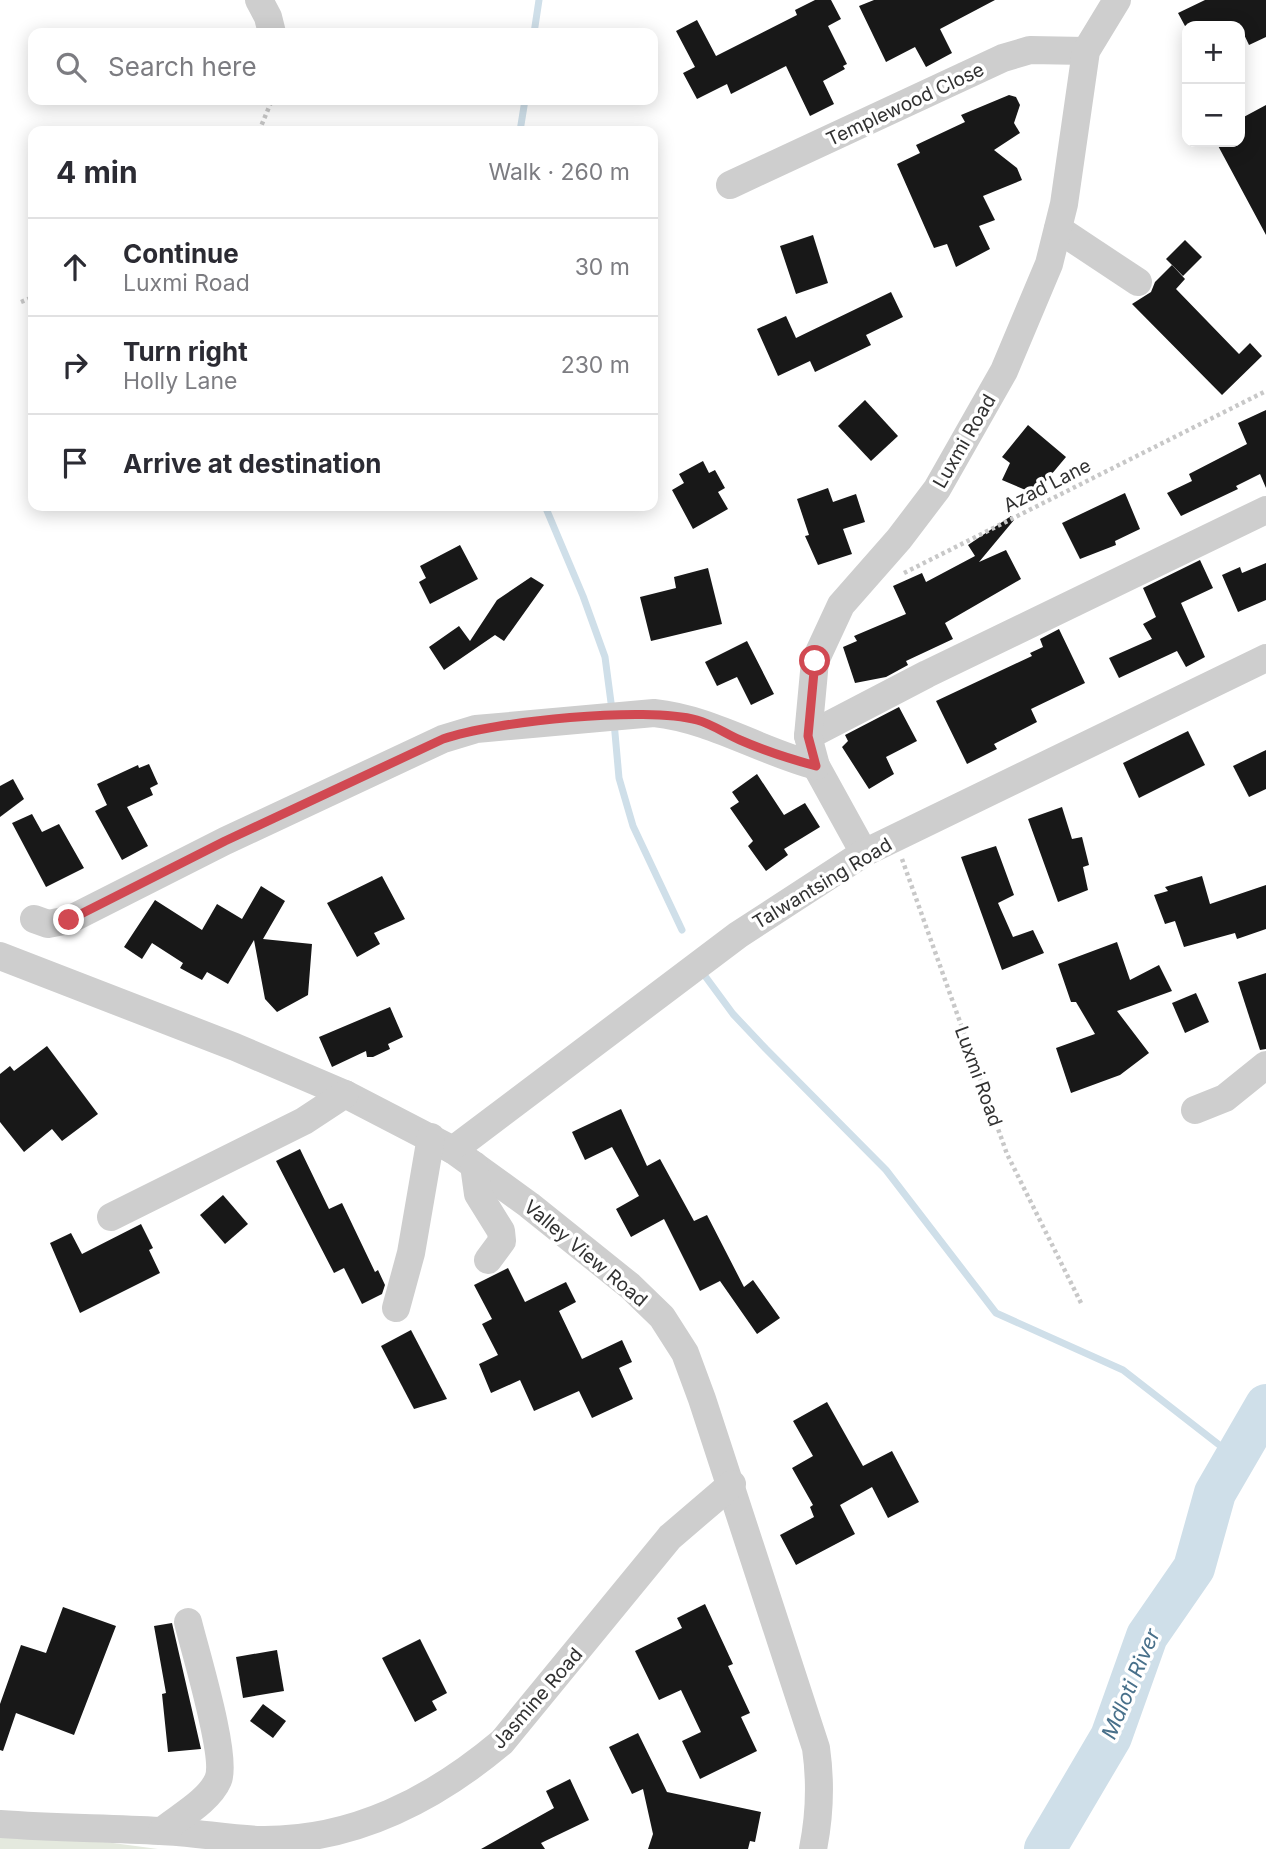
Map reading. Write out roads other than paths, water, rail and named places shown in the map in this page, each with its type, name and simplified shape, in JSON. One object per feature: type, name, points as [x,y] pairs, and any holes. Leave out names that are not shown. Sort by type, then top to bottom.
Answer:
[{"type":"street","points":[[259,0],[271,28]]},
{"type":"street","name":"Luxmi Road","points":[[864,853],[816,766],[808,736],[815,661],[841,605],[929,499],[969,437],[1004,371],[1049,264],[1058,229],[1086,51],[1117,0]]},
{"type":"street","name":"Templewood Close","points":[[730,185],[1003,58],[1030,50],[1086,51]]},
{"type":"street","points":[[1058,229],[1138,282]]},
{"type":"street","points":[[808,736],[927,674],[1266,510]]},
{"type":"street","name":"Talwantsing Road","points":[[453,1151],[738,935],[864,853],[1266,658]]},
{"type":"street","points":[[34,919],[48,923],[69,920],[225,841],[451,736],[476,729],[654,713],[701,721],[779,756],[816,766]]},
{"type":"street","name":"Valley View Road","points":[[0,956],[235,1047],[345,1094],[453,1151],[630,1286],[662,1317],[685,1353],[732,1484],[816,1748],[820,1804],[813,1849]]},
{"type":"street","points":[[1195,1110],[1225,1098],[1266,1065]]},
{"type":"street","points":[[111,1217],[304,1121],[345,1094]]},
{"type":"street","points":[[453,1151],[501,1231],[502,1241],[488,1260]]},
{"type":"street","points":[[396,1308],[411,1253],[453,1151]]},
{"type":"street","name":"Jasmine Road","points":[[0,1824],[162,1831],[260,1840],[331,1833],[379,1819],[439,1790],[502,1742],[670,1537],[732,1484]]},
{"type":"street","points":[[162,1831],[213,1789],[220,1772],[218,1746],[188,1622]]},
{"type":"waterway","points":[[535,28],[539,0]]},
{"type":"waterway","points":[[521,126],[524,105]]},
{"type":"waterway","points":[[547,511],[605,657],[612,710]]},
{"type":"waterway","points":[[614,722],[619,778],[633,826],[682,930]]},
{"type":"waterway","points":[[705,976],[733,1014],[886,1170],[996,1313],[1123,1370],[1236,1458]]},
{"type":"waterway","name":"Mdloti River","points":[[1045,1849],[1111,1737],[1147,1636],[1194,1568],[1215,1493],[1266,1405]]}]
